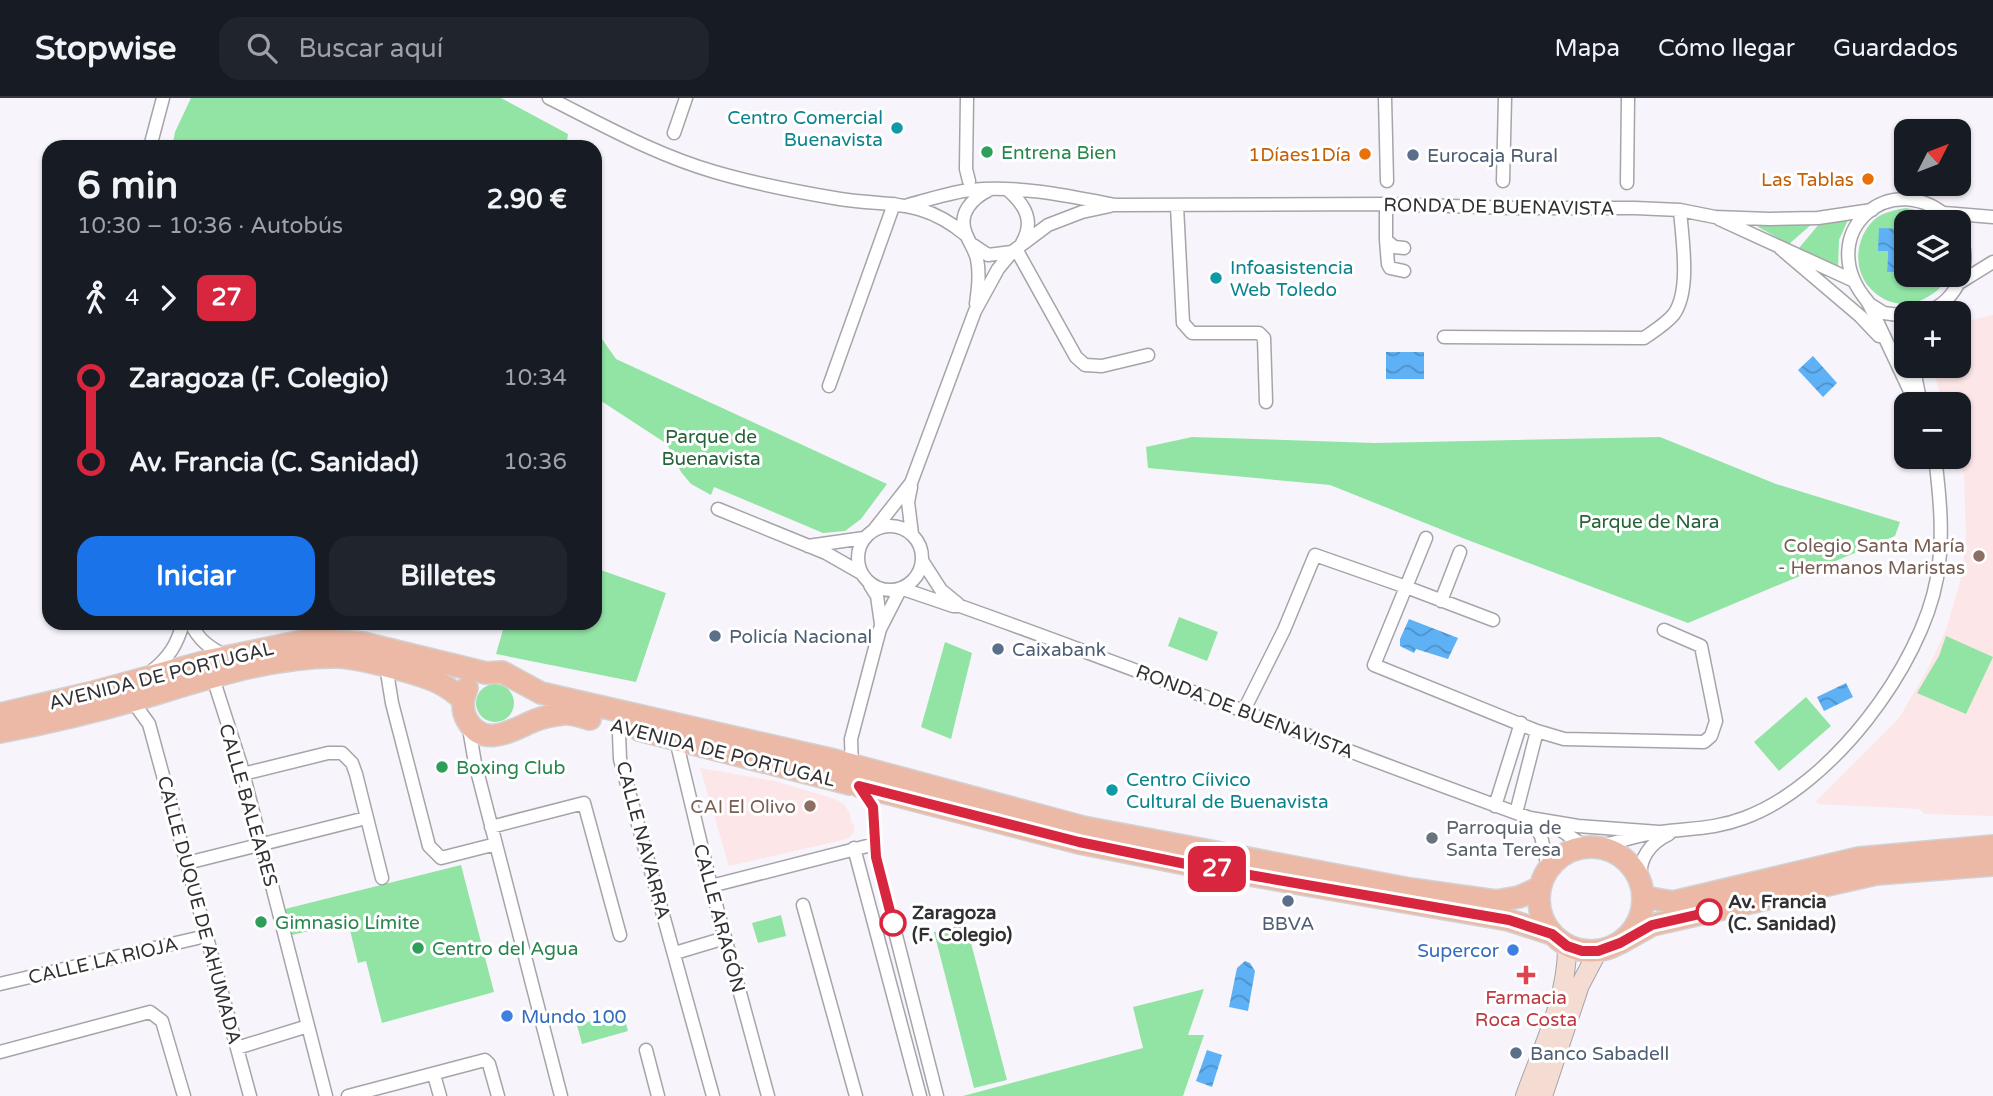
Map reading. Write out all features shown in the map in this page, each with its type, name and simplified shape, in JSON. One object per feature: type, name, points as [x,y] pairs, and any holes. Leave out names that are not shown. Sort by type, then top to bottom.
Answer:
[{"type":"main road","name":"AVENIDA DE PORTUGAL","points":[[0,714],[226,656],[312,639],[363,643],[486,673],[502,672],[541,693],[853,778],[890,793],[1079,842],[1186,864],[1509,920],[1559,940]]},
{"type":"main road","name":"AVENIDA DE PORTUGAL","points":[[0,732],[114,706],[271,663],[341,657],[386,666],[449,686],[482,734],[502,734],[537,720],[566,713],[676,740],[1083,827],[1410,890],[1496,901],[1519,897],[1539,888]]},
{"type":"main road","points":[[465,710],[470,683],[486,673]]},
{"type":"main road","points":[[502,734],[521,724],[526,714],[526,692],[520,683]]},
{"type":"main road","points":[[1525,1096],[1560,997],[1567,968],[1559,940],[1540,913],[1539,888],[1548,867],[1564,853],[1591,846],[1617,852],[1631,864],[1642,889],[1642,915],[1633,931],[1620,943]]},
{"type":"main road","points":[[1642,889],[1673,902],[1859,858],[1993,846]]},
{"type":"main road","points":[[1559,940],[1582,951],[1598,951],[1620,943],[1652,925],[1876,874],[1993,865]]},
{"type":"main road","points":[[1542,1096],[1580,985],[1598,951]]},
{"type":"street","points":[[152,140],[163,98]]},
{"type":"street","name":"RONDA DE BUENAVISTA","points":[[549,98],[653,149],[715,172],[809,193],[908,205],[936,214],[968,238],[978,250],[988,255],[1005,255],[1038,231],[1059,220],[1115,205]]},
{"type":"street","points":[[674,133],[686,98]]},
{"type":"street","points":[[967,98],[966,169],[969,181]]},
{"type":"street","points":[[1384,98],[1387,181]]},
{"type":"street","points":[[1503,181],[1505,98]]},
{"type":"street","points":[[1627,183],[1628,98]]},
{"type":"street","name":"RONDA DE BUENAVISTA","points":[[975,311],[978,270],[976,257],[964,228],[966,211],[972,201],[990,190]]},
{"type":"street","points":[[1008,190],[1019,200],[1029,218],[1028,230],[1017,248],[1076,357],[1085,365],[1102,366],[1148,355]]},
{"type":"street","name":"RONDA DE BUENAVISTA","points":[[908,205],[962,191],[1008,190],[1115,205],[1387,204],[1680,210],[1715,218],[1852,280]]},
{"type":"street","name":"RONDA DE BUENAVISTA","points":[[1715,218],[1818,218],[1872,209],[1882,204],[1909,199],[1925,202],[1936,210]]},
{"type":"street","points":[[829,386],[894,204]]},
{"type":"street","points":[[1387,204],[1388,264],[1394,270],[1404,271]]},
{"type":"street","points":[[1177,206],[1183,323],[1192,333],[1259,334],[1264,338],[1266,402]]},
{"type":"street","name":"RONDA DE BUENAVISTA","points":[[1872,209],[1855,228],[1849,242],[1847,261],[1852,280],[1868,303],[1894,356]]},
{"type":"street","points":[[1444,337],[1644,338],[1674,314],[1682,297],[1680,210]]},
{"type":"street","name":"RONDA DE BUENAVISTA","points":[[1971,217],[1993,217]]},
{"type":"street","points":[[1386,240],[1394,247],[1404,248]]},
{"type":"street","name":"RONDA DE BUENAVISTA","points":[[912,534],[908,502],[911,483],[975,311],[998,269],[1017,248]]},
{"type":"street","name":"RONDA DE BUENAVISTA","points":[[1780,248],[1860,316],[1894,356]]},
{"type":"street","points":[[1971,276],[1993,262]]},
{"type":"street","points":[[1944,301],[1957,287]]},
{"type":"street","points":[[1868,303],[1884,313],[1894,314]]},
{"type":"street","name":"RONDA DE BUENAVISTA","points":[[902,589],[960,606],[1102,657],[1530,818],[1590,827],[1659,832],[1714,828],[1766,809],[1820,769],[1876,708],[1916,642],[1932,600],[1941,534],[1936,469]]},
{"type":"street","name":"RONDA DE BUENAVISTA","points":[[869,534],[894,508],[911,483]]},
{"type":"street","points":[[718,509],[807,546],[887,591],[902,589],[915,580],[923,562],[922,552],[912,534],[899,527],[886,526],[869,534],[807,546]]},
{"type":"street","points":[[869,534],[859,547],[858,562],[864,578],[877,596],[881,624],[851,739],[853,778],[873,807],[876,857],[937,1096]]},
{"type":"street","points":[[1426,538],[1374,665],[1537,730],[1564,739],[1704,742],[1711,736],[1716,721],[1701,646],[1664,630]]},
{"type":"street","points":[[1441,600],[1460,552]]},
{"type":"street","points":[[1243,712],[1284,630],[1315,555],[1493,620]]},
{"type":"street","name":"RONDA DE BUENAVISTA","points":[[923,562],[941,590],[960,606]]},
{"type":"street","points":[[881,624],[902,589]]},
{"type":"street","points":[[147,676],[171,655],[181,630]]},
{"type":"street","points":[[194,630],[199,639],[226,656]]},
{"type":"street","points":[[386,666],[392,703],[429,846],[440,858],[496,844]]},
{"type":"street","name":"CALLE BALEARES","points":[[213,678],[243,774],[326,1096]]},
{"type":"street","points":[[149,724],[153,710],[164,691]]},
{"type":"street","points":[[114,706],[136,706],[149,724]]},
{"type":"street","points":[[465,710],[474,759],[561,1096]]},
{"type":"street","points":[[1495,806],[1521,723]]},
{"type":"street","name":"CALLE DUQUE DE AHUMADA","points":[[149,724],[250,1096]]},
{"type":"street","name":"CALLE NAVARRA","points":[[622,726],[620,759],[713,1096]]},
{"type":"street","points":[[1516,813],[1537,730]]},
{"type":"street","points":[[474,759],[502,734]]},
{"type":"street","name":"CALLE ARAGÓN","points":[[676,740],[711,886],[768,1096]]},
{"type":"street","points":[[243,774],[328,752],[342,752],[352,763],[356,774],[382,878]]},
{"type":"street","points":[[873,807],[890,793]]},
{"type":"street","points":[[491,827],[584,803],[620,935]]},
{"type":"street","points":[[187,863],[366,818]]},
{"type":"street","points":[[1530,818],[1541,836],[1548,867]]},
{"type":"street","name":"RONDA DE BUENAVISTA","points":[[1545,820],[1591,846],[1659,832]]},
{"type":"street","points":[[1642,889],[1639,870],[1644,855],[1660,838],[1676,831]]},
{"type":"street","points":[[711,886],[875,844]]},
{"type":"street","points":[[853,848],[919,1096]]},
{"type":"street","points":[[803,905],[856,1096]]},
{"type":"street","name":"CALLE LA RIOJA","points":[[0,985],[206,936]]},
{"type":"street","points":[[675,953],[725,938]]},
{"type":"street","points":[[0,1052],[150,1012],[162,1021],[184,1096]]},
{"type":"street","points":[[237,1048],[308,1026]]},
{"type":"street","points":[[646,1050],[658,1096]]},
{"type":"street","points":[[348,1096],[485,1060],[489,1064],[498,1096]]},
{"type":"street","points":[[434,1075],[440,1096]]},
{"type":"shaded area","name":"Colegio Santa María - Hermanos Maristas","points":[[1993,315],[1993,816],[1925,814],[1919,809],[1818,804],[1816,801],[1899,718],[1926,672],[1946,630],[1962,575],[1966,537],[1962,469],[1971,469],[1971,392],[1939,392],[1935,378],[1971,378],[1971,320]]},
{"type":"shaded area","points":[[700,768],[775,781],[835,799],[844,804],[850,814],[851,822],[855,826],[853,833],[847,839],[729,866]]},
{"type":"green space","points":[[191,98],[501,98],[568,134],[567,140],[173,140]]},
{"type":"green space","points":[[1894,211],[1894,243],[1879,251],[1888,251],[1887,272],[1894,272],[1894,287],[1941,287],[1923,299],[1894,302],[1879,296],[1869,287],[1860,270],[1858,252],[1864,234],[1875,219]]},
{"type":"green space","points":[[1848,220],[1839,240],[1838,269],[1799,248],[1820,223]]},
{"type":"green space","points":[[1760,224],[1812,224],[1789,244],[1758,227]]},
{"type":"green space","name":"Parque de Buenavista","points":[[602,339],[616,359],[887,484],[861,519],[845,531],[823,533],[714,487],[711,495],[691,484],[681,472],[667,444],[602,402]]},
{"type":"green space","name":"Parque de Nara","points":[[1192,437],[1375,443],[1660,437],[1776,484],[1900,522],[1895,536],[1688,623],[1330,485],[1148,468],[1146,447]]},
{"type":"green space","points":[[602,570],[666,593],[636,682],[496,654],[503,630],[602,630]]},
{"type":"green space","points":[[1179,617],[1218,632],[1207,661],[1168,646]]},
{"type":"green space","points":[[1946,636],[1993,657],[1966,714],[1917,693],[1939,656]]},
{"type":"green space","points":[[945,642],[972,653],[951,739],[921,727]]},
{"type":"green space","points":[[495,684],[509,689],[514,703],[509,717],[495,722],[481,717],[476,703],[481,689]]},
{"type":"green space","points":[[1806,697],[1831,726],[1779,771],[1754,742]]},
{"type":"green space","name":"Centro del Agua","points":[[461,865],[494,992],[382,1023],[366,961],[358,963],[348,922],[292,935],[285,909]]},
{"type":"green space","points":[[781,915],[786,936],[758,943],[752,923]]},
{"type":"green space","points":[[966,924],[1007,1080],[974,1088],[934,932]]},
{"type":"green space","points":[[1204,989],[1188,1035],[1204,1035],[1183,1096],[963,1096],[1143,1048],[1133,1007]]},
{"type":"green space","points":[[623,1012],[628,1031],[582,1044],[577,1025]]},
{"type":"water","points":[[1879,228],[1894,229],[1894,272],[1887,272],[1888,251],[1878,251]]},
{"type":"water","points":[[1386,352],[1424,352],[1424,379],[1386,379]]},
{"type":"water","points":[[1813,356],[1837,383],[1823,397],[1798,370]]},
{"type":"water","points":[[1409,619],[1458,638],[1448,659],[1416,649],[1414,653],[1400,646],[1400,639]]},
{"type":"water","points":[[1846,683],[1853,697],[1824,711],[1817,697]]},
{"type":"water","points":[[1245,961],[1250,963],[1255,971],[1248,1011],[1229,1007],[1237,968]]},
{"type":"water","points":[[1207,1050],[1222,1055],[1212,1087],[1196,1081]]},
{"type":"bus line","name":"27","points":[[893,923],[876,857],[873,807],[859,786],[1079,842],[1186,864],[1509,920],[1552,934],[1567,946],[1582,951],[1598,951],[1620,943],[1652,925],[1709,912]]},
{"type":"place","name":"Centro Comercial Buenavista","points":[[897,128]]},
{"type":"place","name":"Entrena Bien","points":[[987,152]]},
{"type":"place","name":"1Díaes1Día","points":[[1365,154]]},
{"type":"place","name":"Eurocaja Rural","points":[[1413,155]]},
{"type":"place","name":"Las Tablas","points":[[1868,179]]},
{"type":"place","name":"Infoasistencia Web Toledo","points":[[1216,278]]},
{"type":"place","name":"Colegio Santa María - Hermanos Maristas","points":[[1979,556]]},
{"type":"place","name":"Policía Nacional","points":[[715,636]]},
{"type":"place","name":"Caixabank","points":[[998,649]]},
{"type":"place","name":"Boxing Club","points":[[442,767]]},
{"type":"place","name":"Centro Cíivico Cultural de Buenavista","points":[[1112,790]]},
{"type":"place","name":"CAI El Olivo","points":[[810,806]]},
{"type":"place","name":"Parroquia de Santa Teresa","points":[[1432,838]]},
{"type":"place","name":"BBVA","points":[[1288,901]]},
{"type":"place","name":"Av. Francia (C. Sanidad)","points":[[1709,912]]},
{"type":"place","name":"Gimnasio Límite","points":[[261,922]]},
{"type":"place","name":"Zaragoza (F. Colegio)","points":[[893,923]]},
{"type":"place","name":"Centro del Agua","points":[[418,948]]},
{"type":"place","name":"Supercor","points":[[1513,950]]},
{"type":"place","name":"Farmacia Roca Costa","points":[[1526,975]]},
{"type":"place","name":"Mundo 100","points":[[507,1016]]},
{"type":"place","name":"Banco Sabadell","points":[[1516,1053]]}]
